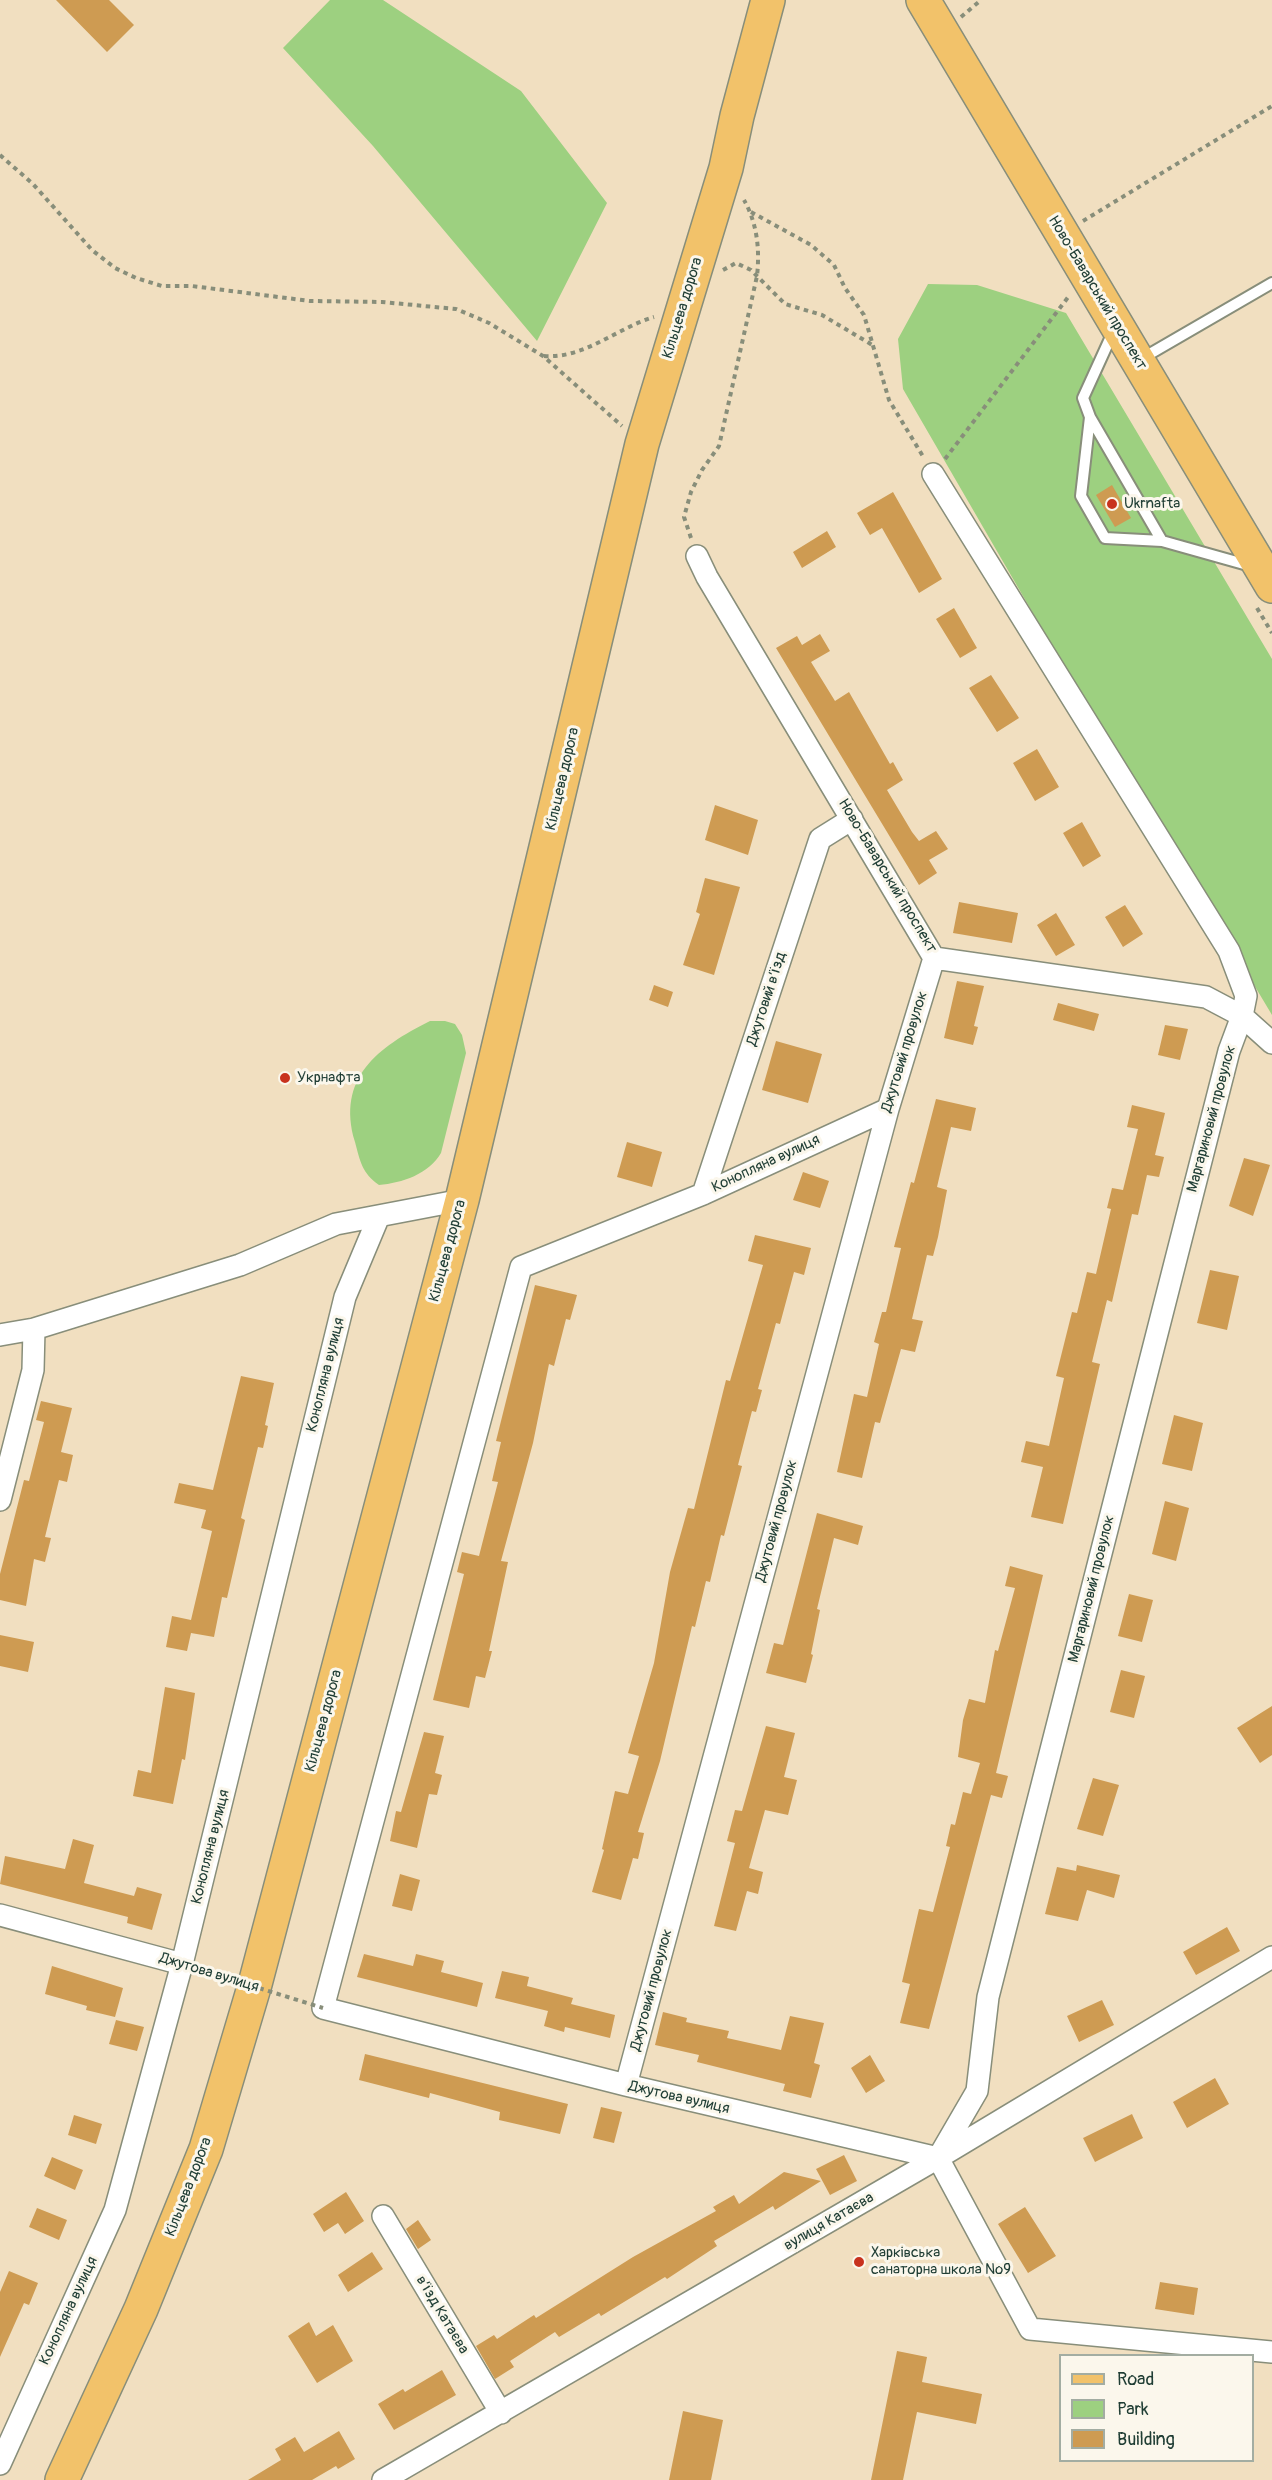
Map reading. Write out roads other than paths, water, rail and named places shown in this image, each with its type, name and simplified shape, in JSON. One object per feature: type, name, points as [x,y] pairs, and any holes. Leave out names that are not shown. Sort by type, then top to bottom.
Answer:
[{"type":"main road","name":"Кільцева дорога","points":[[62,2480],[141,2309],[206,2150],[255,1984],[462,1200],[642,444],[726,168],[768,0]]},
{"type":"main road","name":"Ново-Баварський проспект","points":[[923,0],[1267,577]]},
{"type":"street","points":[[933,474],[1229,951],[1246,996],[1242,1016]]},
{"type":"street","name":"Ново-Баварський проспект","points":[[697,556],[707,577],[934,957],[1206,997],[1242,1016],[1272,1043]]},
{"type":"street","name":"Джутовий в’їзд","points":[[703,1194],[820,839],[852,819]]},
{"type":"street","name":"Джутовий провулок","points":[[626,2085],[888,1109],[934,957]]},
{"type":"street","name":"Маргариновий провулок","points":[[938,2158],[977,2091],[988,1997],[1226,1063],[1242,1016]]},
{"type":"street","name":"Конопляна вулиця","points":[[323,2008],[521,1267],[703,1194],[888,1109]]},
{"type":"street","points":[[0,1335],[34,1329],[240,1264],[336,1224],[462,1200]]},
{"type":"street","name":"Конопляна вулиця","points":[[0,2464],[115,2210],[182,1964],[345,1298],[379,1216]]},
{"type":"street","points":[[0,1500],[33,1370],[34,1329]]},
{"type":"street","name":"Джутова вулиця","points":[[0,1915],[182,1964]]},
{"type":"street","name":"вулиця Катаєва","points":[[383,2480],[938,2158],[1272,1957]]},
{"type":"street","name":"Джутова вулиця","points":[[323,2008],[626,2085],[938,2158]]},
{"type":"street","points":[[938,2158],[1030,2329],[1272,2352]]},
{"type":"street","name":"в’їзд Катаєва","points":[[382,2216],[501,2413]]},
{"type":"lane","points":[[1138,361],[1272,283]]},
{"type":"lane","points":[[1117,324],[1083,398],[1090,417],[1162,540]]},
{"type":"lane","points":[[1090,417],[1081,496],[1105,538],[1162,540],[1267,577]]},
{"type":"place","name":"Ukrnafta","points":[[1112,504]]},
{"type":"place","name":"Укрнафта","points":[[285,1078]]},
{"type":"place","name":"Харківська санаторна школа №9","points":[[859,2262]]}]
